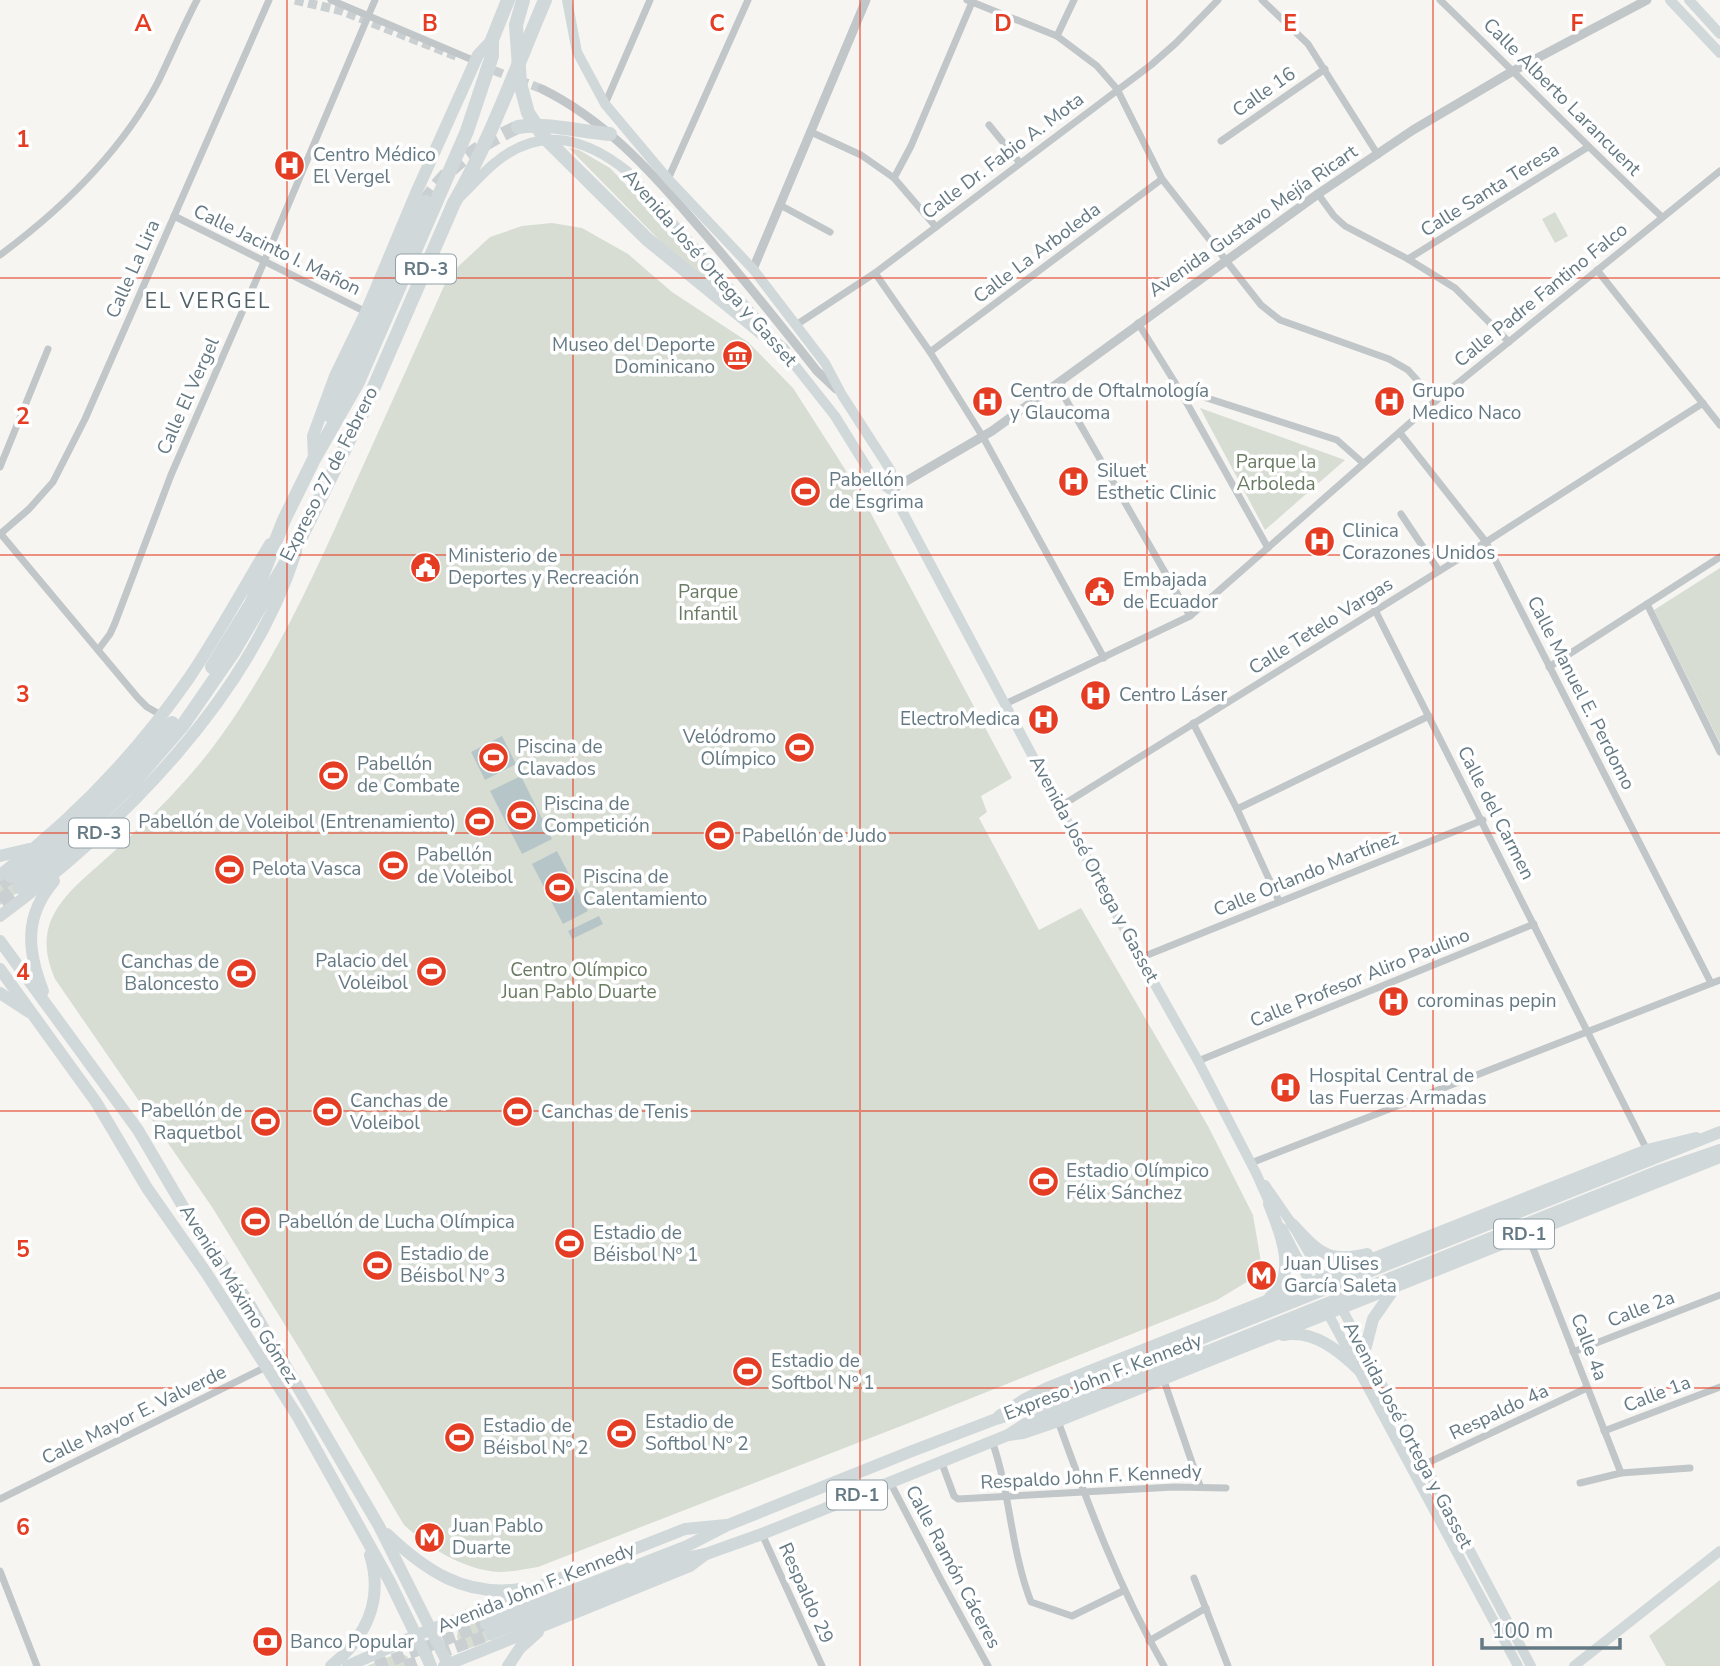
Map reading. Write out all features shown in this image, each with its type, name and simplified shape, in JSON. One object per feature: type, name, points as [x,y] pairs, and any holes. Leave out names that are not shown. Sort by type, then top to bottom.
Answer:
[{"type":"highway","name":"RD-3","points":[[492,40],[508,0]]},
{"type":"highway","points":[[523,0],[516,24],[520,83],[528,113],[544,137],[647,239],[783,350]]},
{"type":"highway","name":"Expreso 27 de Febrero","points":[[10,879],[53,860],[110,807],[183,724],[234,651],[302,535],[364,410],[454,203],[467,181],[520,65],[545,0]]},
{"type":"highway","name":"Expreso 27 de Febrero","points":[[10,879],[126,775],[182,711],[251,604],[314,453],[358,382],[467,131],[492,56],[492,40]]},
{"type":"highway","points":[[518,127],[550,126],[610,134]]},
{"type":"highway","points":[[314,453],[425,202]]},
{"type":"main road","name":"Avenida José Ortega y Gasset","points":[[567,0],[577,52],[605,104],[668,179],[753,269],[825,363],[842,395],[891,471],[891,490],[1140,958],[1198,1061],[1310,1283],[1518,1666]]},
{"type":"main road","points":[[1670,0],[1720,53]]},
{"type":"main road","points":[[1689,0],[1720,34]]},
{"type":"main road","name":"RD-3","points":[[314,453],[313,436],[319,416],[475,61],[492,40]]},
{"type":"main road","name":"Avenida José Ortega y Gasset","points":[[454,203],[495,162],[536,141],[560,139],[587,145],[603,153],[628,172],[783,350],[835,416],[874,479],[891,490]]},
{"type":"main road","name":"RD-3","points":[[10,879],[39,846],[97,791],[161,715],[209,645],[284,520]]},
{"type":"main road","name":"RD-3","points":[[0,916],[34,891],[127,807],[212,709],[245,662],[284,590],[302,535]]},
{"type":"main road","points":[[0,856],[39,846]]},
{"type":"main road","points":[[49,1008],[30,949],[34,919],[45,891],[79,851]]},
{"type":"main road","name":"Avenida Máximo Gómez","points":[[0,941],[138,1130],[186,1210],[247,1300],[379,1526],[448,1665]]},
{"type":"main road","name":"Avenida Máximo Gómez","points":[[0,969],[96,1102],[147,1188],[207,1274],[298,1417],[364,1535],[431,1666]]},
{"type":"main road","points":[[0,993],[37,1018]]},
{"type":"main road","name":"Expreso John F. Kennedy","points":[[1146,1367],[1008,1435],[762,1534],[674,1562],[488,1629],[687,1546],[728,1525],[996,1419],[1146,1367],[1719,1133]]},
{"type":"main road","name":"Expreso John F. Kennedy","points":[[1651,1161],[1720,1150]]},
{"type":"main road","name":"RD-1","points":[[1008,1435],[1023,1433],[1058,1421],[1720,1157]]},
{"type":"main road","name":"RD-1","points":[[996,1419],[1047,1388],[1419,1239],[1651,1161]]},
{"type":"main road","name":"Avenida José Ortega y Gasset","points":[[1254,1168],[1292,1224],[1342,1308],[1531,1666]]},
{"type":"main road","points":[[1262,1303],[1283,1283],[1286,1271],[1279,1234],[1269,1204]]},
{"type":"main road","points":[[1292,1224],[1312,1246],[1333,1257],[1346,1258],[1402,1246]]},
{"type":"main road","points":[[1419,1239],[1411,1249],[1361,1270],[1356,1277],[1357,1283],[1366,1290],[1420,1269],[1433,1270]]},
{"type":"main road","points":[[1364,1354],[1373,1319],[1397,1284]]},
{"type":"main road","points":[[1218,1320],[1234,1319],[1285,1299],[1294,1304],[1295,1314],[1290,1320],[1241,1340],[1233,1350]]},
{"type":"main road","points":[[1262,1338],[1290,1334],[1317,1339],[1337,1350],[1360,1371]]},
{"type":"main road","name":"Avenida John F. Kennedy","points":[[348,1666],[417,1635],[685,1529],[728,1525]]},
{"type":"main road","points":[[379,1526],[427,1568],[457,1583],[484,1589],[508,1590],[541,1585]]},
{"type":"main road","points":[[331,1666],[359,1639],[374,1602],[376,1589],[373,1564],[364,1535]]},
{"type":"main road","points":[[1574,1666],[1720,1551]]},
{"type":"main road","name":"Avenida John F. Kennedy","points":[[448,1665],[690,1566],[706,1554]]},
{"type":"main road","points":[[508,1666],[520,1648],[536,1633],[563,1618]]},
{"type":"street","points":[[0,255],[71,195],[127,131],[158,82],[197,0]]},
{"type":"street","name":"Calle La Lira","points":[[0,534],[29,509],[53,482],[85,419],[269,0]]},
{"type":"street","points":[[331,0],[475,61]]},
{"type":"street","name":"Calle El Vergel","points":[[98,650],[115,623],[171,475],[375,0]]},
{"type":"street","points":[[605,104],[650,0]]},
{"type":"street","points":[[668,179],[748,0]]},
{"type":"street","points":[[753,269],[866,0]]},
{"type":"street","points":[[1057,36],[1074,0]]},
{"type":"street","name":"Calle Dr. Fabio A. Mota","points":[[796,325],[875,273],[1117,89],[1176,43],[1218,0]]},
{"type":"street","points":[[1262,0],[1308,44],[1378,155]]},
{"type":"street","name":"Calle Alberto Larancuent","points":[[1440,0],[1588,148],[1662,217]]},
{"type":"street","name":"Avenida Gustavo Mejía Ricart","points":[[891,490],[983,437],[1318,194],[1413,130],[1513,71],[1647,0]]},
{"type":"street","points":[[894,178],[911,146],[970,1],[1057,36],[1097,66],[1117,89],[1162,179],[1261,305],[1280,320],[1389,359],[1408,370],[1436,401]]},
{"type":"street","name":"Calle 16","points":[[1221,141],[1325,69]]},
{"type":"street","points":[[542,89],[575,107],[610,134],[652,173],[716,246],[817,371],[842,395]]},
{"type":"street","points":[[989,125],[1020,163]]},
{"type":"street","points":[[811,132],[861,155],[894,178],[936,227]]},
{"type":"street","name":"Calle Santa Teresa","points":[[1408,259],[1588,148]]},
{"type":"street","name":"Calle Padre Fantino Falco","points":[[1005,704],[1190,616],[1436,401],[1662,217],[1718,176]]},
{"type":"street","name":"Calle La Arboleda","points":[[930,352],[1162,179]]},
{"type":"street","points":[[1318,194],[1345,226],[1408,259],[1455,288],[1509,342]]},
{"type":"street","points":[[780,205],[830,232]]},
{"type":"street","name":"Calle Jacinto I. Mañon","points":[[174,216],[366,312]]},
{"type":"street","points":[[1597,270],[1720,425]]},
{"type":"street","points":[[875,273],[930,352],[983,437],[1104,658]]},
{"type":"street","points":[[1138,323],[1179,388],[1268,548]]},
{"type":"street","points":[[0,467],[48,349]]},
{"type":"street","points":[[1057,384],[1190,616]]},
{"type":"street","points":[[1179,388],[1337,440],[1363,463]]},
{"type":"street","name":"Calle Tetelo Vargas","points":[[1060,806],[1486,542],[1703,403]]},
{"type":"street","name":"Calle Manuel E. Perdomo","points":[[1400,433],[1486,542],[1711,983]]},
{"type":"street","points":[[1401,514],[1439,571]]},
{"type":"street","points":[[0,534],[147,707],[161,715]]},
{"type":"street","points":[[1549,667],[1720,557]]},
{"type":"street","points":[[1647,604],[1720,752]]},
{"type":"street","name":"Calle del Carmen","points":[[1375,610],[1588,1031]]},
{"type":"street","points":[[1237,809],[1429,716]]},
{"type":"street","points":[[1193,723],[1237,809],[1279,901]]},
{"type":"street","name":"Calle Orlando Martínez","points":[[1140,958],[1483,820]]},
{"type":"street","name":"Calle Profesor Aliro Paulino","points":[[1198,1061],[1534,924]]},
{"type":"street","points":[[1254,1168],[1720,980]]},
{"type":"street","points":[[1588,1031],[1651,1161]]},
{"type":"street","name":"Calle 4a","points":[[1527,1233],[1621,1473]]},
{"type":"street","name":"Calle 2a","points":[[1573,1352],[1720,1295]]},
{"type":"street","name":"Calle Mayor E. Valverde","points":[[0,1499],[282,1359]]},
{"type":"street","points":[[1163,1378],[1200,1486]]},
{"type":"street","name":"Calle 1a","points":[[1604,1431],[1720,1387]]},
{"type":"street","name":"Respaldo 4a","points":[[1423,1465],[1587,1388]]},
{"type":"street","points":[[1058,1421],[1123,1591],[1164,1666]]},
{"type":"street","points":[[992,1441],[1007,1496],[1013,1546],[1020,1575],[1031,1602],[1072,1616],[1123,1591]]},
{"type":"street","name":"Respaldo John F. Kennedy","points":[[941,1460],[954,1496],[958,1499],[1200,1486],[1226,1488]]},
{"type":"street","points":[[1580,1483],[1621,1473],[1690,1468]]},
{"type":"street","name":"Calle Ramón Cáceres","points":[[890,1482],[988,1666]]},
{"type":"street","name":"Respaldo 29","points":[[762,1534],[822,1666]]},
{"type":"street","points":[[0,1571],[37,1666]]},
{"type":"street","points":[[1194,1578],[1228,1666]]},
{"type":"street","points":[[1149,1640],[1206,1608]]},
{"type":"green space","points":[[569,148],[579,150],[610,168],[744,308],[671,252]]},
{"type":"green space","points":[[1555,212],[1568,236],[1555,243],[1542,219]]},
{"type":"green space","name":"Centro Olímpico Juan Pablo Duarte","points":[[552,223],[582,228],[628,254],[672,292],[748,342],[793,388],[859,491],[1012,778],[981,796],[987,812],[979,818],[1039,930],[1081,908],[1208,1126],[1253,1215],[1261,1262],[1255,1277],[1217,1300],[538,1567],[499,1572],[460,1562],[424,1542],[404,1525],[212,1207],[55,979],[48,958],[47,940],[50,923],[67,895],[182,784],[209,753],[241,707],[277,646],[324,552],[449,275],[490,237],[522,226]]},
{"type":"green space","name":"Parque la Arboleda","points":[[1200,408],[1345,460],[1265,530]]},
{"type":"green space","points":[[1720,568],[1720,743],[1654,610]]},
{"type":"green space","points":[[7,873],[20,891],[0,905],[0,879]]},
{"type":"green space","points":[[1720,1580],[1720,1666],[1666,1666],[1649,1636]]},
{"type":"green space","points":[[482,1619],[490,1640],[470,1648],[461,1646],[457,1637],[458,1629]]},
{"type":"green space","points":[[398,1653],[407,1656],[413,1666],[367,1666]]},
{"type":"shaded area","name":"Piscina de Clavados","points":[[502,736],[516,764],[485,780],[471,752]]},
{"type":"shaded area","name":"Piscina de Competición","points":[[521,776],[552,839],[522,854],[490,791]]},
{"type":"shaded area","name":"Piscina de Calentamiento","points":[[557,851],[588,911],[563,924],[532,864]]},
{"type":"shaded area","points":[[599,916],[603,924],[572,939],[568,931]]},
{"type":"tunnel","points":[[295,0],[342,11],[456,56]]},
{"type":"tunnel","points":[[469,61],[542,89]]},
{"type":"tunnel","points":[[425,202],[433,189],[465,158],[518,127]]},
{"type":"tunnel","points":[[0,884],[11,876]]},
{"type":"tunnel","points":[[0,901],[19,887]]},
{"type":"tunnel","points":[[376,1666],[486,1624]]},
{"type":"tunnel","points":[[405,1666],[491,1634]]},
{"type":"place","name":"Centro Médico El Vergel","points":[[290,166]]},
{"type":"place","name":"Museo del Deporte Dominicano","points":[[738,356]]},
{"type":"place","name":"Centro de Oftalmología y Glaucoma","points":[[987,402]]},
{"type":"place","name":"Grupo Medico Naco","points":[[1389,402]]},
{"type":"place","name":"Siluet Esthetic Clinic","points":[[1074,482]]},
{"type":"place","name":"Pabellón de Esgrima","points":[[806,491]]},
{"type":"place","name":"Clinica Corazones Unidos","points":[[1319,542]]},
{"type":"place","name":"Ministerio de Deportes y Recreación","points":[[425,567]]},
{"type":"place","name":"Embajada de Ecuador","points":[[1100,591]]},
{"type":"place","name":"Centro Láser","points":[[1096,695]]},
{"type":"place","name":"ElectroMedica","points":[[1043,719]]},
{"type":"place","name":"Velódromo Olímpico","points":[[799,748]]},
{"type":"place","name":"Piscina de Clavados","points":[[494,758]]},
{"type":"place","name":"Pabellón de Combate","points":[[334,775]]},
{"type":"place","name":"Piscina de Competición","points":[[521,815]]},
{"type":"place","name":"Pabellón de Voleibol (Entrenamiento)","points":[[479,822]]},
{"type":"place","name":"Pabellón de Judo","points":[[719,836]]},
{"type":"place","name":"Pabellón de Voleibol","points":[[394,866]]},
{"type":"place","name":"Pelota Vasca","points":[[229,869]]},
{"type":"place","name":"Piscina de Calentamiento","points":[[560,888]]},
{"type":"place","name":"Palacio del Voleibol","points":[[431,972]]},
{"type":"place","name":"Canchas de Baloncesto","points":[[242,973]]},
{"type":"place","name":"corominas pepin","points":[[1394,1001]]},
{"type":"place","name":"Hospital Central de las Fuerzas Armadas","points":[[1286,1087]]},
{"type":"place","name":"Canchas de Voleibol","points":[[327,1112]]},
{"type":"place","name":"Canchas de Tenis","points":[[518,1112]]},
{"type":"place","name":"Pabellón de Raquetbol","points":[[265,1122]]},
{"type":"place","name":"Estadio Olímpico Félix Sánchez","points":[[1043,1182]]},
{"type":"place","name":"Pabellón de Lucha Olímpica","points":[[255,1222]]},
{"type":"place","name":"Estadio de Béisbol Nº 1","points":[[570,1244]]},
{"type":"place","name":"Estadio de Béisbol Nº 3","points":[[377,1265]]},
{"type":"place","name":"Juan Ulises García Saleta","points":[[1261,1275]]},
{"type":"place","name":"Estadio de Softbol Nº 1","points":[[748,1372]]},
{"type":"place","name":"Estadio de Softbol Nº 2","points":[[622,1433]]},
{"type":"place","name":"Estadio de Béisbol Nº 2","points":[[460,1437]]},
{"type":"place","name":"Juan Pablo Duarte","points":[[429,1537]]},
{"type":"place","name":"Banco Popular","points":[[267,1642]]},
{"type":"district","name":"EL VERGEL","points":[[208,301]]},
{"type":"park label","name":"Parque Infantil","points":[[708,603]]}]
